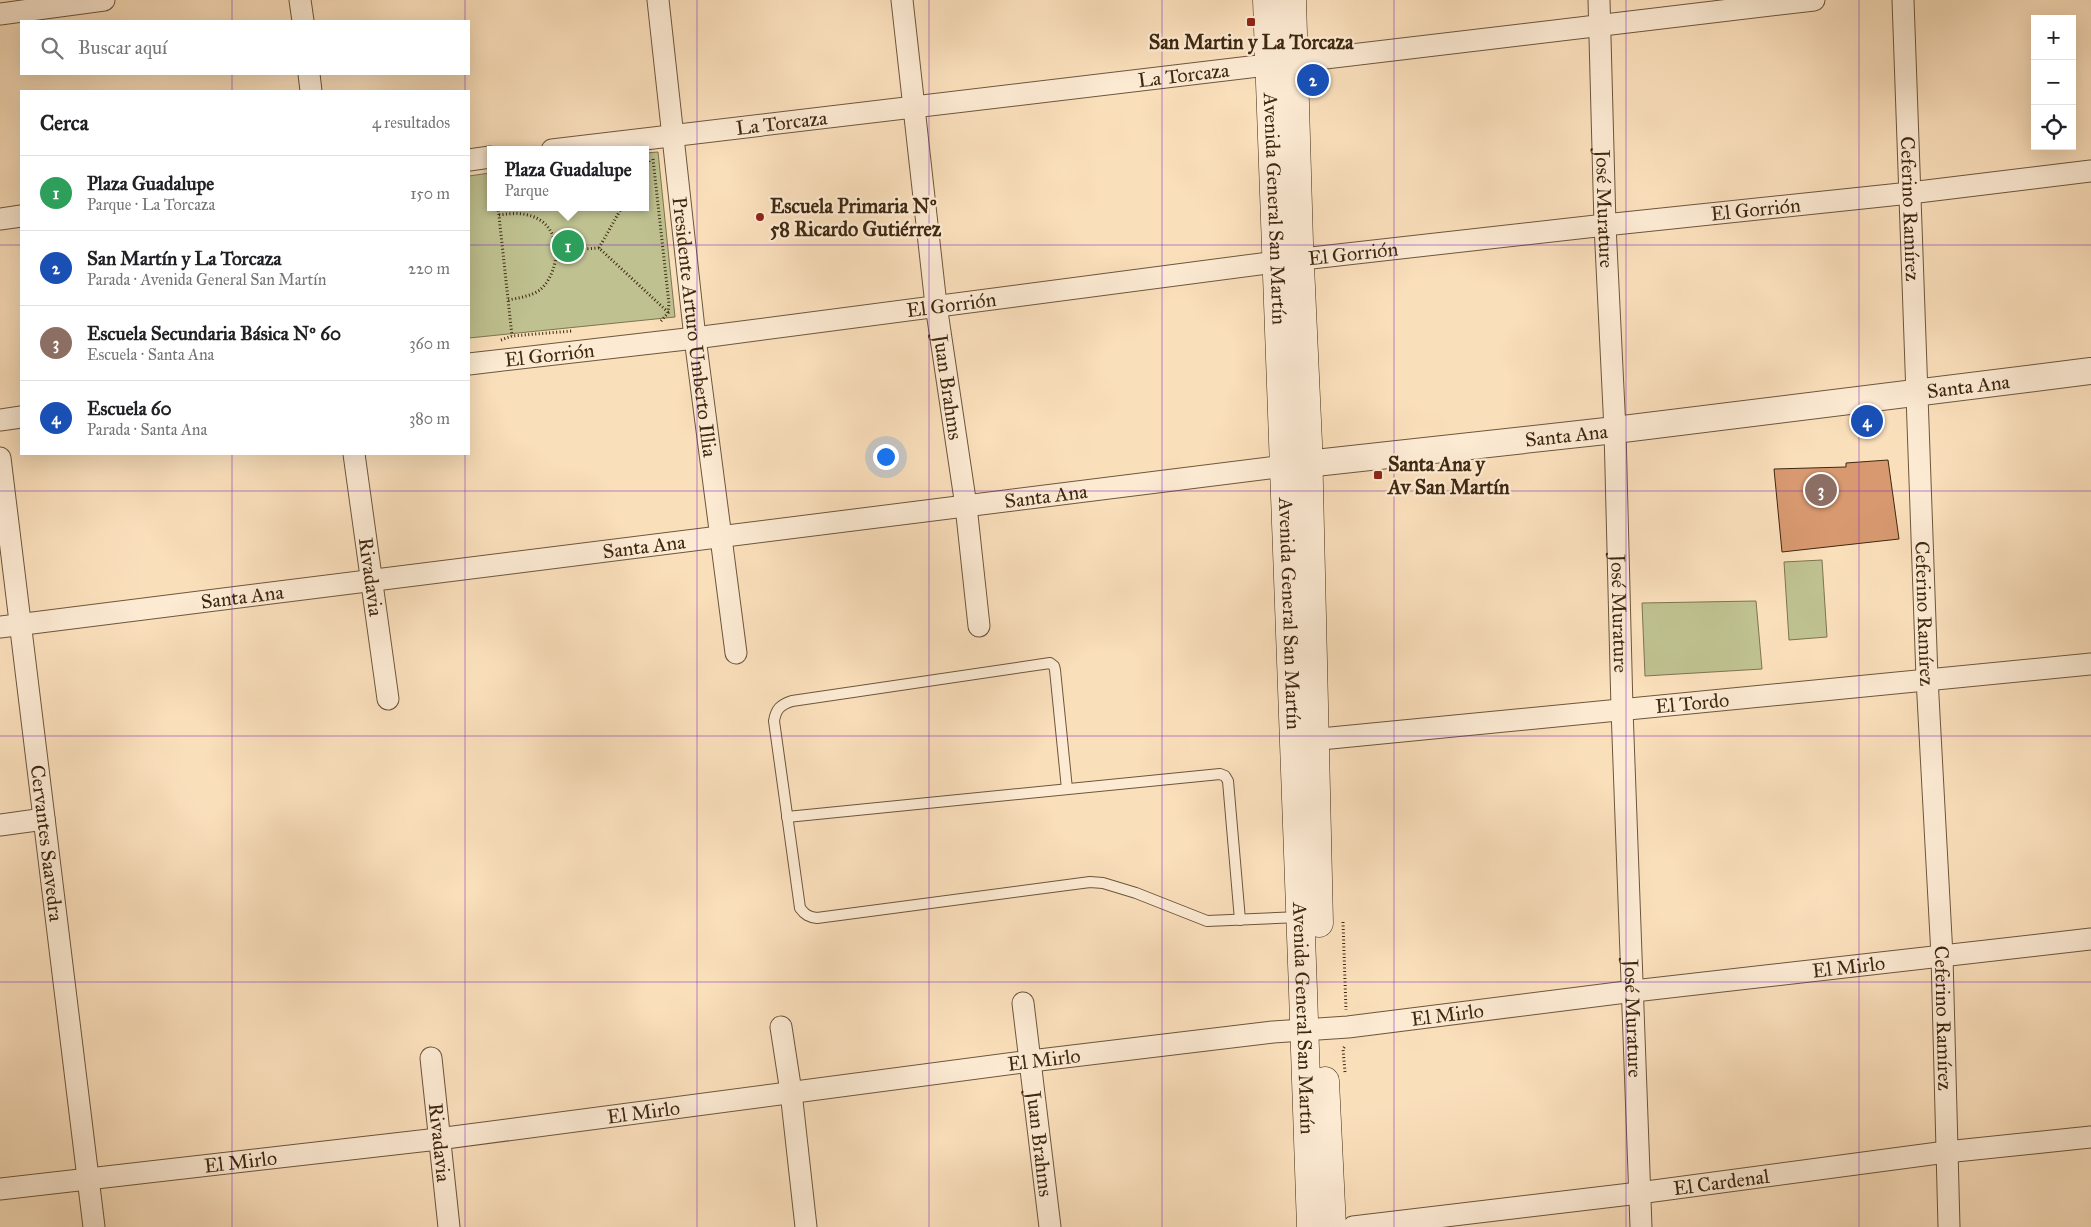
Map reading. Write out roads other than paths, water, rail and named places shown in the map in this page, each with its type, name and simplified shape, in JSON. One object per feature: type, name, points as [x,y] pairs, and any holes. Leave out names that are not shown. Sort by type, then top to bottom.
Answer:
[{"type":"main road","name":"Avenida General San Martín","points":[[1267,0],[1281,62],[1296,464],[1313,1029],[1311,1227]]},
{"type":"main road","name":"Avenida General San Martín","points":[[1281,62],[1292,0]]},
{"type":"main road","name":"Avenida General San Martín","points":[[1313,1029],[1332,1227]]},
{"type":"street","points":[[0,14],[104,0]]},
{"type":"street","points":[[300,0],[302,20]]},
{"type":"street","name":"Presidente Arturo Umberto Illia","points":[[658,0],[695,338],[736,653]]},
{"type":"street","name":"Juan Brahms","points":[[902,0],[936,306],[966,506],[979,626]]},
{"type":"street","name":"José Murature","points":[[1599,0],[1605,225],[1615,430],[1622,709],[1634,991],[1641,1227]]},
{"type":"street","name":"La Torcaza","points":[[585,146],[1814,0]]},
{"type":"street","name":"Ceferino Ramírez","points":[[1903,0],[1927,678],[1942,956],[1949,1227]]},
{"type":"street","points":[[309,75],[311,90]]},
{"type":"street","points":[[470,160],[487,157]]},
{"type":"street","name":"El Gorrión","points":[[470,364],[695,338],[1288,261],[1605,225],[1910,194],[2091,171]]},
{"type":"street","points":[[0,219],[20,216]]},
{"type":"street","name":"Santa Ana","points":[[0,627],[1296,464],[1615,430],[2091,371]]},
{"type":"street","points":[[0,420],[20,417]]},
{"type":"street","name":"Rivadavia","points":[[354,455],[388,699]]},
{"type":"street","name":"Cervantes Saavedra","points":[[0,458],[94,1227]]},
{"type":"street","name":"El Tordo","points":[[1303,741],[1927,678],[2091,664]]},
{"type":"street","points":[[0,825],[44,819]]},
{"type":"street","name":"El Mirlo","points":[[0,1189],[438,1139],[1031,1061],[2091,939]]},
{"type":"street","name":"Juan Brahms","points":[[1022,1003],[1031,1061],[1050,1227]]},
{"type":"street","points":[[781,1027],[791,1092],[806,1227]]},
{"type":"street","name":"Rivadavia","points":[[431,1058],[438,1139],[449,1227]]},
{"type":"street","name":"El Cardenal","points":[[1352,1227],[1639,1193],[1946,1152],[2091,1137]]},
{"type":"lane","points":[[1067,789],[1055,670],[1054,666],[1050,663],[792,701],[783,704],[776,711],[774,721],[800,908],[804,914],[810,917],[817,918],[1090,882],[1103,883],[1136,893],[1207,921],[1310,916]]},
{"type":"lane","points":[[787,817],[1220,774],[1228,780],[1240,920]]},
{"type":"place","name":"San Martin y La Torcaza","points":[[1251,22]]},
{"type":"place","name":"San Martín y La Torcaza","points":[[1313,80]]},
{"type":"place","name":"Escuela Primaria Nº 58 Ricardo Gutiérrez","points":[[760,217]]},
{"type":"place","name":"Plaza Guadalupe","points":[[568,246]]},
{"type":"place","name":"Escuela 60","points":[[1867,421]]},
{"type":"place","name":"Santa Ana y Av San Martín","points":[[1378,475]]},
{"type":"place","name":"Escuela Secundaria Básica Nº 60","points":[[1821,490]]}]
